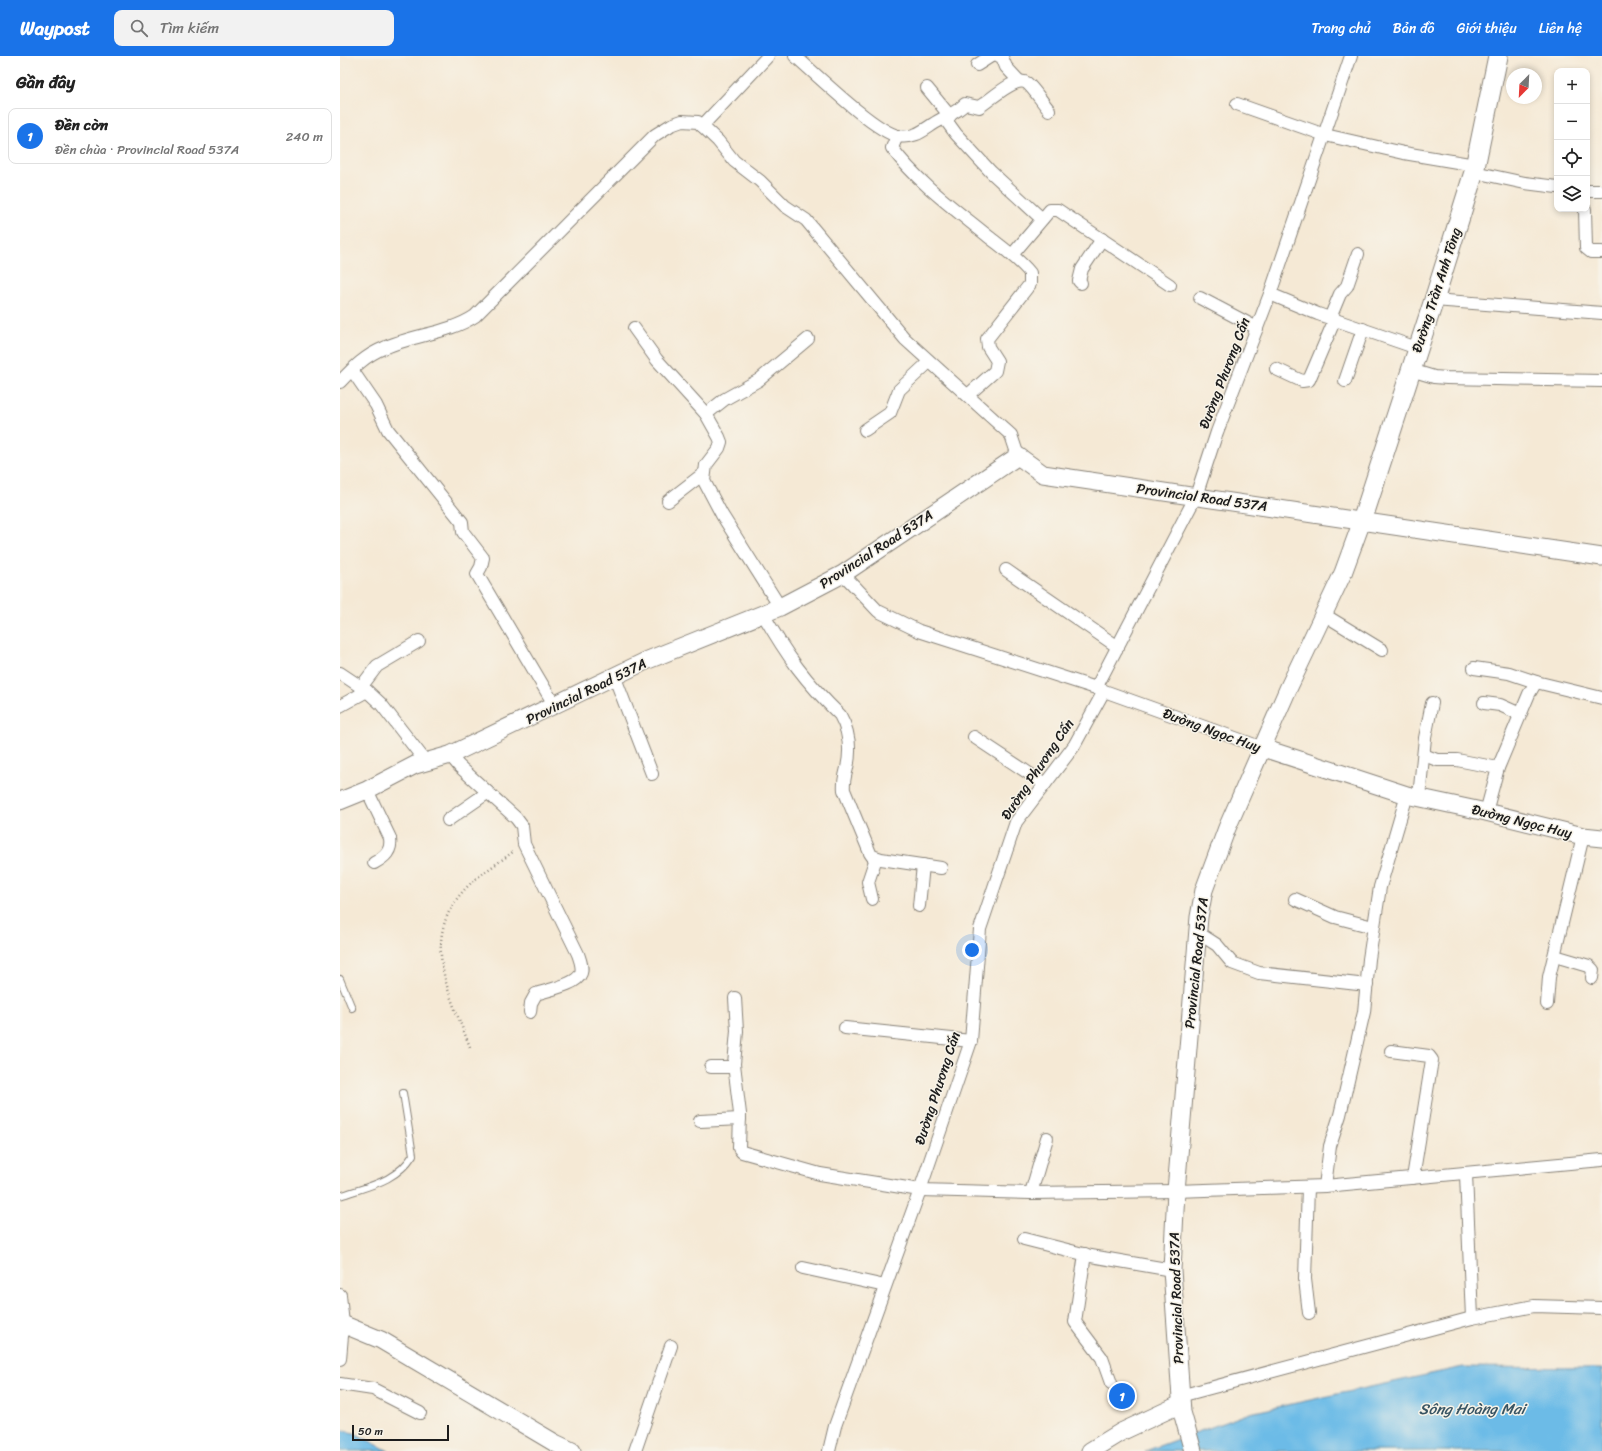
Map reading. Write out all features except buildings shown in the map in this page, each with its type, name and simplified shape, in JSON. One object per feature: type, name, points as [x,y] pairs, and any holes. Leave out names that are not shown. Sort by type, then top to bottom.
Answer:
[{"type":"main road","name":"Đường Trần Anh Tông","points":[[1362,521],[1417,348],[1434,300],[1474,168],[1498,56]]},
{"type":"main road","name":"Provincial Road 537A","points":[[340,801],[367,790],[415,765],[450,755],[615,678],[648,660],[780,607],[843,574],[1018,456],[1043,474],[1602,557]]},
{"type":"main road","name":"Provincial Road 537A","points":[[1181,1404],[1172,1270],[1176,1191],[1196,935],[1204,890],[1213,862],[1288,689],[1343,573],[1362,521]]},
{"type":"main road","name":"Đường Ngọc Huy","points":[[1263,748],[1413,796],[1583,836],[1602,838]]},
{"type":"main road","points":[[342,1324],[381,1340],[555,1443],[572,1451]]},
{"type":"main road","points":[[1090,1451],[1121,1432],[1181,1404],[1193,1451]]},
{"type":"street","points":[[702,126],[768,56]]},
{"type":"street","points":[[795,56],[876,126],[897,136],[912,135],[923,132],[965,104],[979,107],[1014,82],[1019,81]]},
{"type":"street","points":[[977,65],[991,56]]},
{"type":"street","points":[[999,56],[1002,57],[1006,67],[1019,81],[1028,84],[1049,110]]},
{"type":"street","name":"Đường Phương Cấn","points":[[829,1451],[835,1426],[920,1190],[971,1041],[980,929],[1016,822],[1074,746],[1118,647],[1196,496],[1217,432],[1258,328],[1325,135],[1347,57]]},
{"type":"street","points":[[927,88],[947,117],[956,134],[991,172],[1042,219]]},
{"type":"street","points":[[1238,104],[1325,135],[1554,186]]},
{"type":"street","points":[[340,382],[368,356],[383,348],[468,320],[492,300],[655,134],[671,125],[692,120],[698,122],[718,141],[734,161],[760,181],[785,206],[806,220],[905,339],[1011,435],[1018,456]]},
{"type":"street","points":[[897,136],[892,148],[909,167],[951,206],[1012,255],[1030,273],[1031,282],[988,336],[988,348],[997,361],[995,371],[968,395]]},
{"type":"street","points":[[1590,191],[1602,191]]},
{"type":"street","points":[[1012,255],[1050,210],[1058,210],[1170,285]]},
{"type":"street","points":[[1585,212],[1586,248],[1591,252],[1602,252]]},
{"type":"street","points":[[1081,283],[1079,281],[1082,269],[1102,239]]},
{"type":"street","points":[[1276,369],[1302,380],[1309,380],[1333,318],[1340,294],[1347,286],[1358,254]]},
{"type":"street","points":[[1270,294],[1417,348]]},
{"type":"street","points":[[1200,298],[1258,328]]},
{"type":"street","points":[[1434,300],[1602,314]]},
{"type":"street","points":[[634,328],[657,360],[706,414],[721,442],[719,448],[706,465],[703,474],[704,481],[722,515],[780,607]]},
{"type":"street","points":[[1345,382],[1363,329]]},
{"type":"street","points":[[706,414],[725,399],[758,380],[808,339]]},
{"type":"street","points":[[865,430],[890,413],[899,390],[930,362]]},
{"type":"street","points":[[352,370],[376,405],[388,430],[462,522],[463,532],[482,558],[481,567],[477,574],[555,706]]},
{"type":"street","points":[[1411,370],[1434,377],[1447,378],[1602,381]]},
{"type":"street","points":[[668,501],[703,474]]},
{"type":"street","points":[[1006,570],[1118,647]]},
{"type":"street","name":"Đường Ngọc Huy","points":[[843,574],[878,611],[919,631],[1100,690],[1263,748]]},
{"type":"street","points":[[763,614],[786,654],[804,678],[844,721],[850,750],[844,779],[844,790],[866,845],[872,856],[876,858],[941,868]]},
{"type":"street","points":[[1323,614],[1382,650]]},
{"type":"street","points":[[340,706],[364,689],[377,666],[419,641]]},
{"type":"street","points":[[1474,668],[1509,673],[1536,682],[1602,698]]},
{"type":"street","points":[[340,673],[364,689],[392,717],[426,762]]},
{"type":"street","points":[[615,678],[652,774]]},
{"type":"street","points":[[1486,812],[1498,768],[1520,714],[1536,682]]},
{"type":"street","points":[[1325,1186],[1330,1146],[1340,1115],[1364,1012],[1373,927],[1380,887],[1413,796],[1424,755],[1425,738],[1432,703]]},
{"type":"street","points":[[1484,703],[1500,705],[1520,714]]},
{"type":"street","points":[[974,737],[1045,784]]},
{"type":"street","points":[[450,755],[459,766],[487,793],[509,810],[522,826],[524,844],[578,954],[582,968],[578,978],[572,983],[536,994],[531,1003],[530,1012]]},
{"type":"street","points":[[1424,755],[1437,760],[1457,760],[1498,768]]},
{"type":"street","points":[[367,790],[390,838],[391,844],[387,854],[374,864]]},
{"type":"street","points":[[448,820],[487,793]]},
{"type":"street","points":[[1547,1004],[1549,977],[1583,836]]},
{"type":"street","points":[[872,900],[868,882],[876,858]]},
{"type":"street","points":[[919,906],[924,865]]},
{"type":"street","points":[[1294,899],[1335,917],[1373,927]]},
{"type":"street","points":[[1196,935],[1203,936],[1217,945],[1232,963],[1259,973],[1367,985]]},
{"type":"street","points":[[1555,956],[1589,966],[1593,970],[1592,978]]},
{"type":"street","points":[[735,998],[737,1031],[734,1067],[740,1119],[739,1148],[742,1152],[820,1174],[920,1190],[1031,1193],[1176,1191],[1325,1186],[1466,1174],[1483,1170],[1602,1160]]},
{"type":"street","points":[[845,1028],[971,1041]]},
{"type":"street","points":[[1391,1051],[1429,1056],[1432,1060],[1413,1178]]},
{"type":"street","points":[[711,1067],[734,1067]]},
{"type":"street","points":[[700,1121],[740,1119]]},
{"type":"street","points":[[1031,1193],[1047,1138]]},
{"type":"street","points":[[1466,1174],[1472,1318]]},
{"type":"street","points":[[1308,1187],[1305,1279],[1309,1313]]},
{"type":"street","points":[[1024,1240],[1085,1254],[1172,1270]]},
{"type":"street","points":[[1085,1254],[1075,1322],[1102,1358],[1112,1383]]},
{"type":"street","points":[[803,1268],[885,1286]]},
{"type":"street","points":[[340,1295],[342,1324],[340,1359]]},
{"type":"street","points":[[1181,1404],[1472,1318],[1534,1306],[1602,1308]]},
{"type":"street","points":[[635,1451],[671,1346]]},
{"type":"street","points":[[340,1384],[373,1389],[420,1413]]},
{"type":"lane","points":[[340,979],[352,1008]]},
{"type":"lane","points":[[340,1196],[389,1178],[400,1171],[413,1155],[403,1093]]},
{"type":"path","points":[[470,1047],[443,977],[440,947],[443,926],[453,905],[469,885],[524,844]]},
{"type":"water","name":"Sông Hoàng Mai","points":[[1463,1367],[1602,1368],[1602,1451],[1145,1451],[1250,1413]]},
{"type":"water","points":[[340,1430],[354,1433],[389,1451],[340,1451]]},
{"type":"place","name":"Đền cờn","points":[[1122,1396]]}]
